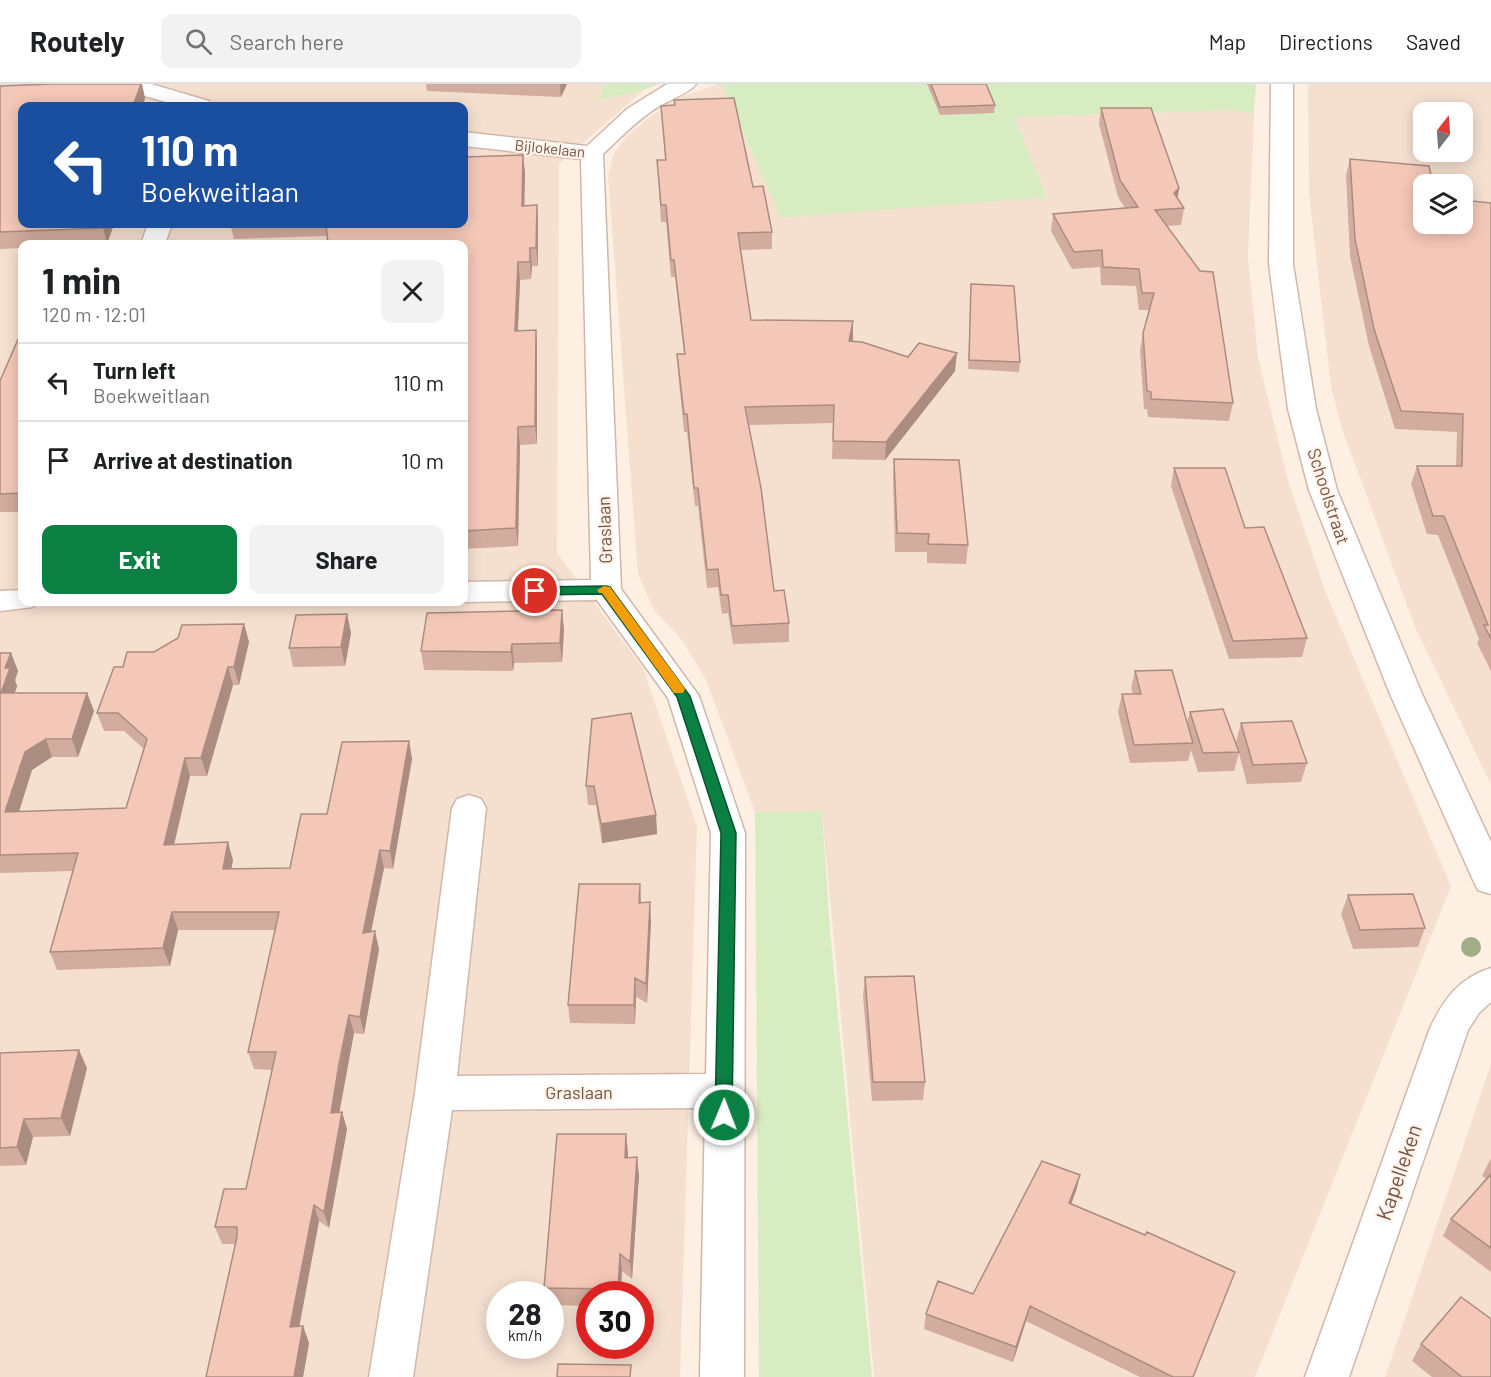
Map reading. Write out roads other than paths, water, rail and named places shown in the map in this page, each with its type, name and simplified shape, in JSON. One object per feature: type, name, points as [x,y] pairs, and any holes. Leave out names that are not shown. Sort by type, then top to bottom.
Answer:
[{"type":"street","points":[[128,84],[188,102]]},
{"type":"street","name":"Bijlokelaan","points":[[468,139],[592,153],[634,111],[660,94],[685,84]]},
{"type":"street","name":"Schoolstraat","points":[[1282,84],[1281,264],[1300,397],[1323,490],[1406,694],[1491,880]]},
{"type":"street","name":"Graslaan","points":[[592,153],[606,590],[683,696],[728,833],[722,1377]]},
{"type":"street","points":[[468,592],[606,590]]},
{"type":"street","points":[[0,601],[18,600]]},
{"type":"street","points":[[391,1377],[435,1093],[470,808]]},
{"type":"street","name":"Kapelleken","points":[[1327,1377],[1449,1028],[1464,1001],[1491,982]]},
{"type":"street","name":"Graslaan","points":[[435,1093],[724,1091]]}]
